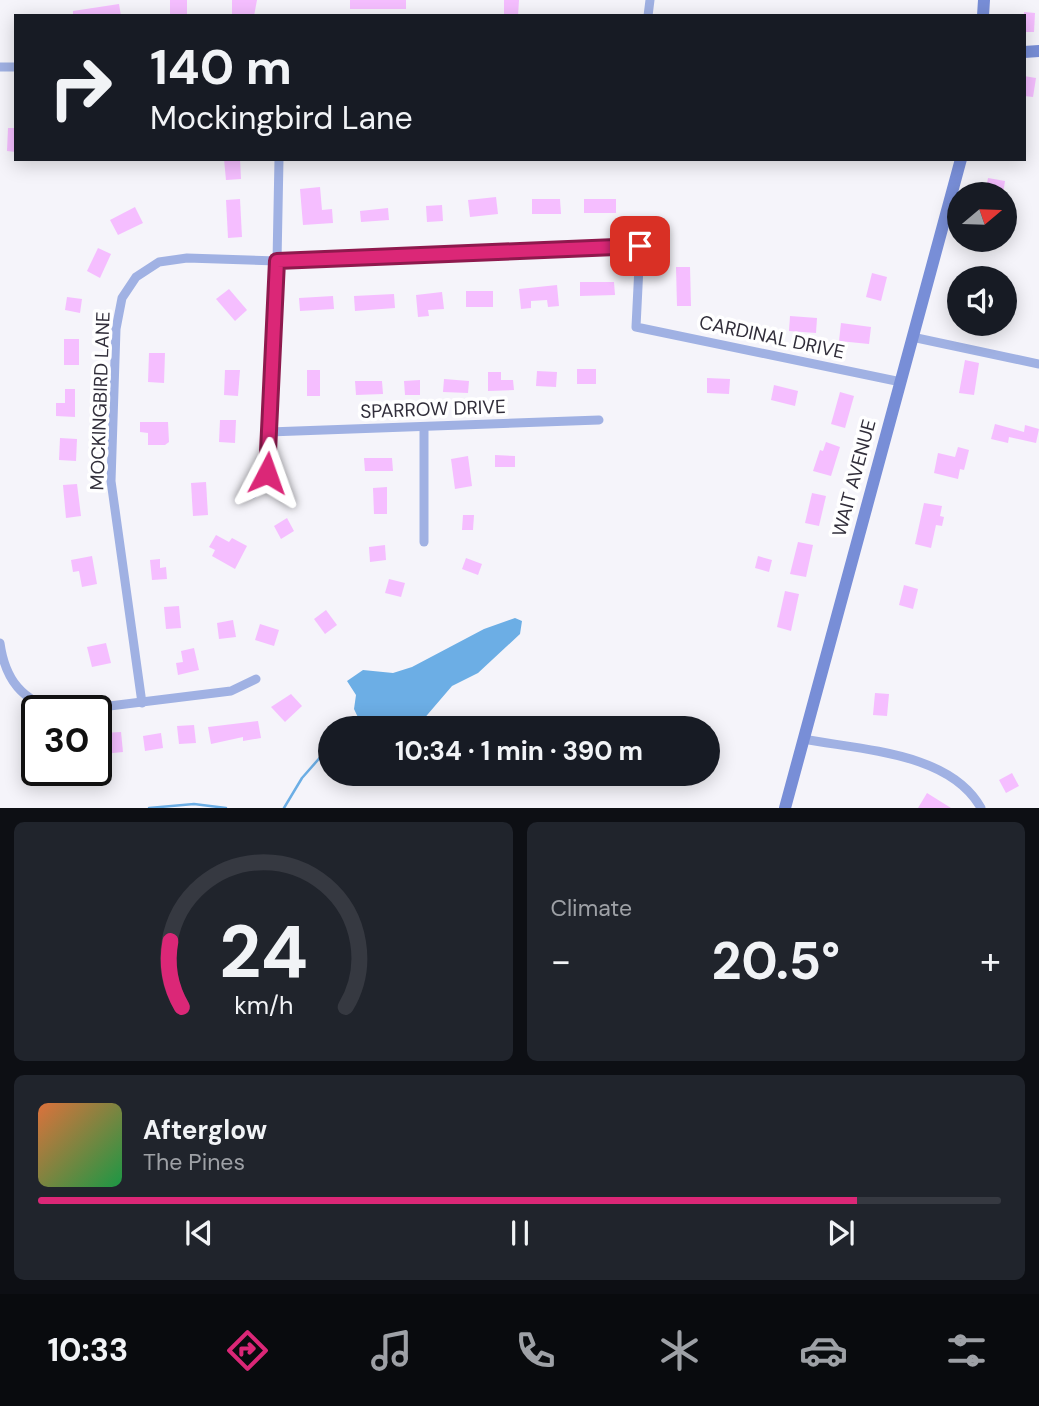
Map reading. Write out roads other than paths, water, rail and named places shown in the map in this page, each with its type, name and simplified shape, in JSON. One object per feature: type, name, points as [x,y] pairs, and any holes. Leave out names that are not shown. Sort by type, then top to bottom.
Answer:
[{"type":"main road","name":"WAIT AVENUE","points":[[785,807],[960,161]]},
{"type":"street","points":[[253,494],[267,473],[279,161]]},
{"type":"street","name":"MOCKINGBIRD LANE","points":[[142,703],[111,481],[116,329],[122,298],[136,277],[159,262],[187,258],[277,261],[640,246],[636,327]]},
{"type":"street","name":"CARDINAL DRIVE","points":[[636,327],[901,382]]},
{"type":"street","points":[[912,337],[1039,364]]},
{"type":"street","name":"SPARROW DRIVE","points":[[269,432],[599,420]]},
{"type":"street","points":[[424,428],[424,542]]},
{"type":"street","points":[[0,643],[4,666],[12,684],[24,695]]},
{"type":"street","points":[[112,706],[231,691],[256,679]]},
{"type":"street","points":[[803,739],[933,765],[954,776],[973,793],[981,807]]},
{"type":"water","points":[[515,618],[522,621],[520,634],[478,673],[452,686],[426,716],[357,716],[354,709],[356,695],[347,681],[363,670],[393,673],[412,667],[484,629]]},
{"type":"waterway","points":[[284,808],[302,778],[318,760]]},
{"type":"waterway","points":[[149,808],[194,804],[226,808]]}]
